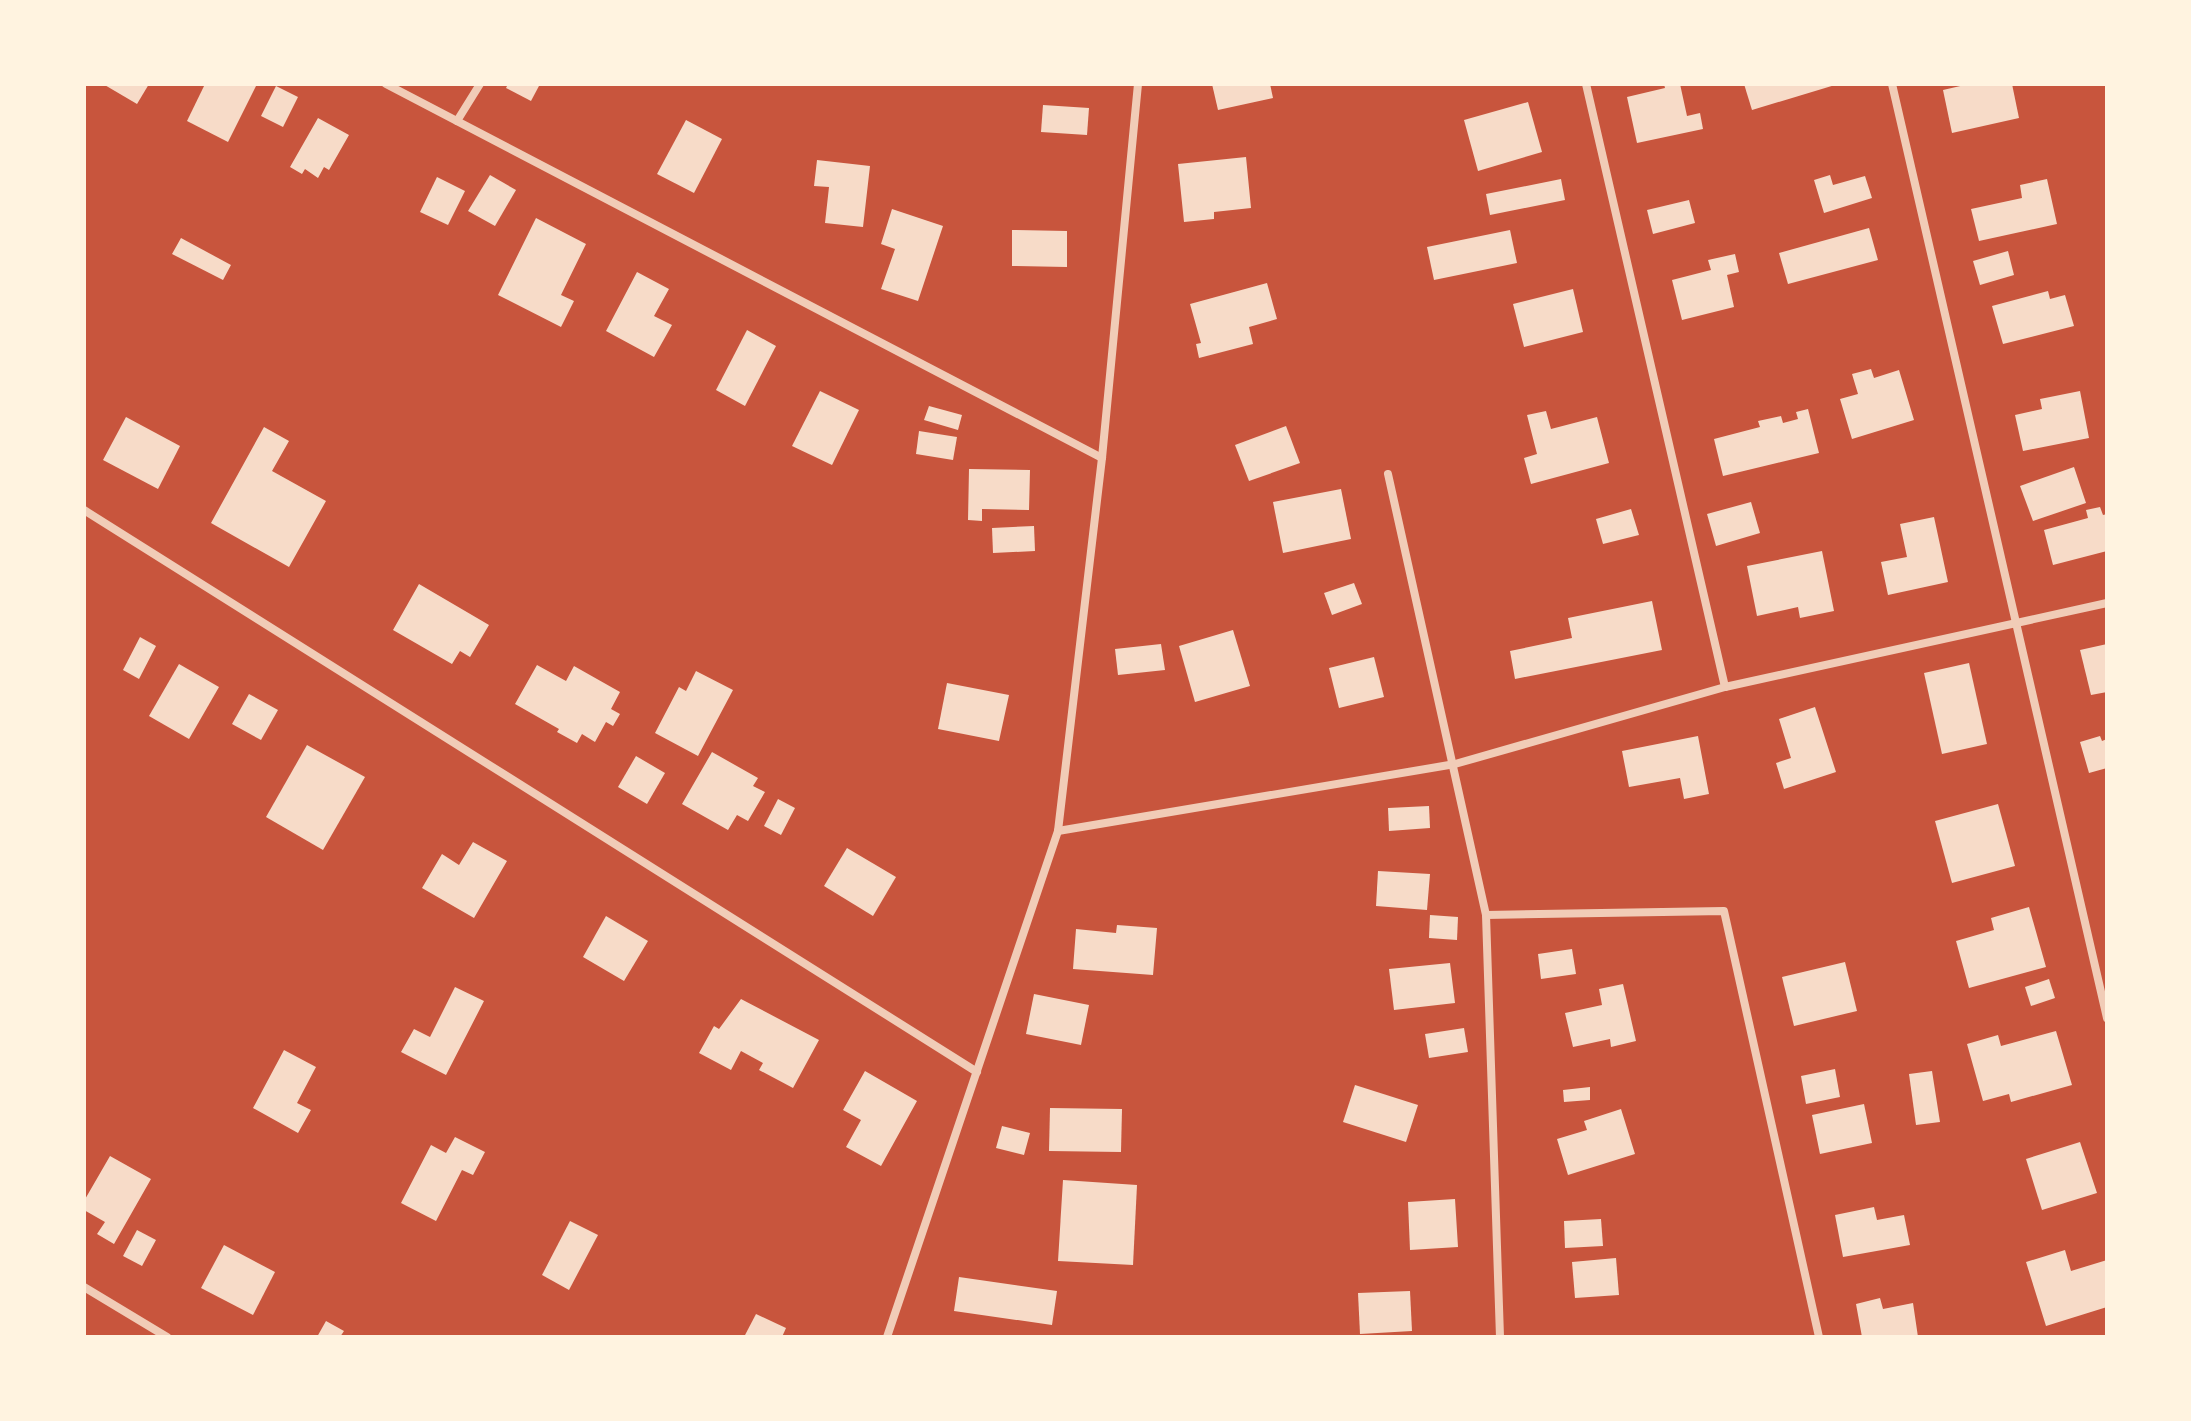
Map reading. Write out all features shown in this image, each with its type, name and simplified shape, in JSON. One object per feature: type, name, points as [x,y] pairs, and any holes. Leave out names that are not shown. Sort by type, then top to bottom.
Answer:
[{"type":"street","points":[[386,84],[1102,458]]},
{"type":"street","points":[[457,121],[480,84]]},
{"type":"street","points":[[887,1337],[1058,831],[1102,458],[1138,84]]},
{"type":"street","points":[[1586,84],[1725,687]]},
{"type":"street","points":[[1892,84],[2107,1018]]},
{"type":"street","points":[[1388,474],[1455,764],[1486,915],[1500,1337]]},
{"type":"street","points":[[84,510],[977,1072]]},
{"type":"street","points":[[1058,831],[1455,764],[1725,687],[2107,603]]},
{"type":"street","points":[[1486,915],[1724,911],[1819,1337]]},
{"type":"street","points":[[84,1287],[167,1337]]},
{"type":"building","points":[[103,84],[149,84],[137,104]]},
{"type":"building","points":[[205,84],[257,84],[228,142],[187,121]]},
{"type":"building","points":[[508,84],[540,84],[531,101],[506,88]]},
{"type":"building","points":[[1212,84],[1270,84],[1273,98],[1218,110]]},
{"type":"building","points":[[1664,84],[1680,84],[1687,116],[1700,113],[1703,129],[1637,143],[1627,97],[1665,88]]},
{"type":"building","points":[[1744,84],[1835,84],[1835,85],[1752,110]]},
{"type":"building","points":[[1969,84],[2012,84],[2019,118],[1952,133],[1943,90]]},
{"type":"building","points":[[276,86],[298,97],[283,127],[261,116]]},
{"type":"building","points":[[1528,102],[1542,152],[1478,171],[1464,120]]},
{"type":"building","points":[[1043,105],[1089,108],[1087,135],[1041,132]]},
{"type":"building","points":[[318,118],[349,135],[329,170],[324,167],[318,178],[305,169],[302,174],[290,167]]},
{"type":"building","points":[[686,120],[722,139],[694,193],[657,174]]},
{"type":"building","points":[[1246,157],[1251,208],[1214,212],[1214,219],[1184,222],[1178,164]]},
{"type":"building","points":[[817,160],[870,166],[863,227],[825,223],[829,187],[814,186]]},
{"type":"building","points":[[490,175],[516,190],[495,226],[468,211]]},
{"type":"building","points":[[1830,175],[1833,185],[1865,176],[1872,198],[1824,213],[1814,180]]},
{"type":"building","points":[[437,177],[465,191],[448,225],[420,212]]},
{"type":"building","points":[[1561,179],[1565,200],[1490,215],[1486,194]]},
{"type":"building","points":[[2047,179],[2057,224],[1979,241],[1971,209],[2022,198],[2020,185]]},
{"type":"building","points":[[1689,200],[1695,223],[1653,234],[1647,210]]},
{"type":"building","points":[[892,209],[943,226],[918,301],[881,289],[895,249],[881,244]]},
{"type":"building","points":[[536,218],[586,244],[561,295],[574,301],[561,327],[498,295]]},
{"type":"building","points":[[1869,228],[1878,260],[1788,284],[1779,253]]},
{"type":"building","points":[[1012,230],[1067,231],[1067,267],[1012,266]]},
{"type":"building","points":[[1510,230],[1517,263],[1434,280],[1427,247]]},
{"type":"building","points":[[181,238],[231,265],[223,280],[172,254]]},
{"type":"building","points":[[2008,251],[2014,275],[1980,285],[1973,261]]},
{"type":"building","points":[[1735,254],[1739,272],[1727,275],[1734,307],[1682,320],[1672,280],[1711,270],[1708,260]]},
{"type":"building","points":[[637,272],[669,289],[654,316],[672,325],[654,357],[606,331]]},
{"type":"building","points":[[1267,283],[1277,319],[1249,327],[1253,344],[1199,358],[1196,344],[1201,343],[1190,304]]},
{"type":"building","points":[[1573,289],[1583,332],[1524,347],[1513,304]]},
{"type":"building","points":[[2048,291],[2050,299],[2065,295],[2074,326],[2003,344],[1992,306]]},
{"type":"building","points":[[747,330],[776,346],[745,406],[716,390]]},
{"type":"building","points":[[1871,369],[1874,378],[1899,370],[1914,420],[1852,439],[1840,399],[1858,394],[1852,374]]},
{"type":"building","points":[[820,391],[859,410],[832,465],[792,446]]},
{"type":"building","points":[[2080,391],[2089,438],[2023,451],[2015,415],[2042,409],[2040,399]]},
{"type":"building","points":[[929,406],[962,415],[958,430],[924,420]]},
{"type":"building","points":[[1808,409],[1819,453],[1723,476],[1714,439],[1760,427],[1758,421],[1781,416],[1783,423],[1798,419],[1796,412]]},
{"type":"building","points":[[1546,411],[1551,429],[1597,417],[1609,463],[1531,484],[1524,458],[1537,454],[1527,415]]},
{"type":"building","points":[[126,417],[180,446],[158,489],[103,460]]},
{"type":"building","points":[[1286,426],[1300,463],[1249,481],[1235,445]]},
{"type":"building","points":[[264,427],[289,441],[272,471],[326,501],[289,567],[211,523]]},
{"type":"building","points":[[919,431],[957,437],[953,460],[916,454]]},
{"type":"building","points":[[2074,467],[2086,503],[2033,521],[2020,486]]},
{"type":"building","points":[[969,469],[1030,470],[1029,510],[982,509],[982,521],[968,520]]},
{"type":"building","points":[[1341,489],[1351,539],[1283,553],[1273,502]]},
{"type":"building","points":[[1751,502],[1760,533],[1716,546],[1707,514]]},
{"type":"building","points":[[2100,507],[2103,515],[2107,514],[2107,551],[2053,565],[2044,530],[2088,518],[2086,510]]},
{"type":"building","points":[[1631,509],[1639,535],[1603,544],[1596,519]]},
{"type":"building","points":[[1934,517],[1948,582],[1888,595],[1881,562],[1907,557],[1900,524]]},
{"type":"building","points":[[1034,526],[1035,551],[993,553],[992,528]]},
{"type":"building","points":[[1822,551],[1834,611],[1800,618],[1798,607],[1757,616],[1747,566]]},
{"type":"building","points":[[1354,583],[1362,604],[1332,615],[1324,593]]},
{"type":"building","points":[[419,584],[489,625],[470,657],[460,651],[452,664],[393,630]]},
{"type":"building","points":[[1652,601],[1662,650],[1515,679],[1510,651],[1572,638],[1568,618]]},
{"type":"building","points":[[1233,630],[1250,686],[1195,702],[1179,646]]},
{"type":"building","points":[[140,637],[156,646],[139,679],[123,670]]},
{"type":"building","points":[[1161,644],[1165,670],[1118,675],[1115,649]]},
{"type":"building","points":[[2107,644],[2107,692],[2091,695],[2080,650]]},
{"type":"building","points":[[1374,657],[1384,697],[1339,708],[1329,668]]},
{"type":"building","points":[[1969,663],[1987,744],[1942,754],[1924,673]]},
{"type":"building","points":[[179,664],[219,687],[189,739],[149,716]]},
{"type":"building","points":[[537,665],[566,681],[574,666],[620,692],[611,709],[620,714],[613,726],[606,722],[595,742],[582,734],[577,743],[515,704]]},
{"type":"building","points":[[696,671],[733,690],[698,756],[655,733],[679,687],[686,691]]},
{"type":"building","points":[[947,683],[1009,695],[999,741],[938,729]]},
{"type":"building","points":[[249,694],[278,710],[261,740],[232,724]]},
{"type":"building","points":[[1815,707],[1836,772],[1784,789],[1776,763],[1791,758],[1779,719]]},
{"type":"building","points":[[1698,736],[1709,794],[1684,799],[1680,778],[1629,787],[1622,751]]},
{"type":"building","points":[[2100,736],[2102,741],[2107,739],[2107,768],[2089,773],[2080,742]]},
{"type":"building","points":[[307,745],[365,777],[323,850],[266,817]]},
{"type":"building","points":[[712,752],[758,778],[753,786],[765,792],[748,821],[737,815],[728,830],[682,804]]},
{"type":"building","points":[[636,756],[665,773],[647,804],[618,787]]},
{"type":"building","points":[[778,799],[795,808],[781,835],[764,826]]},
{"type":"building","points":[[1998,804],[2015,866],[1952,883],[1935,821]]},
{"type":"building","points":[[1429,806],[1430,828],[1389,831],[1388,808]]},
{"type":"building","points":[[473,842],[507,861],[474,918],[422,888],[442,854],[459,865]]},
{"type":"building","points":[[847,848],[896,877],[873,916],[824,886]]},
{"type":"building","points":[[1378,871],[1430,874],[1427,910],[1376,906]]},
{"type":"building","points":[[2029,907],[2046,967],[1969,988],[1956,941],[1994,930],[1991,918]]},
{"type":"building","points":[[1430,915],[1458,917],[1457,940],[1429,938]]},
{"type":"building","points":[[606,916],[648,941],[624,981],[583,957]]},
{"type":"building","points":[[1117,925],[1157,928],[1153,975],[1073,969],[1076,929],[1116,933]]},
{"type":"building","points":[[1572,949],[1576,974],[1541,979],[1538,954]]},
{"type":"building","points":[[1845,962],[1857,1011],[1794,1026],[1782,977]]},
{"type":"building","points":[[1450,963],[1455,1003],[1394,1010],[1389,969]]},
{"type":"building","points":[[2049,979],[2055,998],[2031,1006],[2025,987]]},
{"type":"building","points":[[1623,984],[1636,1041],[1611,1047],[1610,1039],[1573,1047],[1565,1013],[1602,1005],[1599,989]]},
{"type":"building","points":[[455,987],[484,1001],[446,1075],[401,1052],[414,1029],[430,1037]]},
{"type":"building","points":[[1034,994],[1089,1005],[1081,1045],[1026,1034]]},
{"type":"building","points":[[741,999],[819,1040],[793,1088],[759,1070],[763,1063],[741,1051],[731,1070],[699,1053],[714,1026],[719,1029]]},
{"type":"building","points":[[1464,1028],[1468,1052],[1429,1058],[1425,1034]]},
{"type":"building","points":[[2056,1031],[2072,1085],[2011,1102],[2009,1094],[1983,1101],[1967,1044],[1998,1035],[2001,1046]]},
{"type":"building","points":[[284,1050],[316,1067],[297,1103],[311,1110],[298,1133],[253,1108]]},
{"type":"building","points":[[1835,1069],[1840,1097],[1806,1104],[1801,1076]]},
{"type":"building","points":[[865,1071],[917,1101],[881,1166],[846,1147],[861,1120],[843,1110]]},
{"type":"building","points":[[1932,1071],[1940,1122],[1916,1125],[1909,1074]]},
{"type":"building","points":[[1355,1085],[1418,1105],[1406,1142],[1343,1122]]},
{"type":"building","points":[[1590,1087],[1590,1100],[1564,1102],[1563,1090]]},
{"type":"building","points":[[1864,1104],[1872,1143],[1820,1154],[1812,1115]]},
{"type":"building","points":[[1050,1108],[1122,1109],[1121,1152],[1049,1151]]},
{"type":"building","points":[[1621,1109],[1635,1154],[1568,1175],[1557,1139],[1587,1130],[1584,1121]]},
{"type":"building","points":[[1002,1126],[1030,1133],[1024,1155],[996,1148]]},
{"type":"building","points":[[455,1137],[485,1152],[473,1175],[462,1170],[436,1221],[401,1203],[431,1145],[446,1153]]},
{"type":"building","points":[[2080,1142],[2097,1193],[2042,1210],[2026,1159]]},
{"type":"building","points":[[110,1156],[151,1179],[114,1244],[97,1234],[105,1222],[84,1210],[84,1201]]},
{"type":"building","points":[[1063,1180],[1137,1185],[1133,1265],[1058,1261]]},
{"type":"building","points":[[1455,1199],[1458,1247],[1410,1250],[1408,1202]]},
{"type":"building","points":[[1874,1207],[1877,1220],[1904,1215],[1910,1245],[1843,1257],[1835,1215]]},
{"type":"building","points":[[1601,1219],[1603,1246],[1565,1248],[1564,1221]]},
{"type":"building","points":[[570,1221],[598,1235],[569,1290],[542,1275]]},
{"type":"building","points":[[137,1230],[156,1240],[142,1266],[123,1256]]},
{"type":"building","points":[[224,1245],[275,1272],[253,1315],[201,1288]]},
{"type":"building","points":[[2065,1250],[2071,1271],[2107,1260],[2107,1307],[2046,1326],[2026,1262]]},
{"type":"building","points":[[1616,1258],[1619,1295],[1575,1298],[1572,1262]]},
{"type":"building","points":[[959,1277],[1057,1291],[1052,1325],[954,1311]]},
{"type":"building","points":[[1410,1291],[1412,1331],[1360,1334],[1358,1293]]},
{"type":"building","points":[[1880,1298],[1883,1309],[1913,1303],[1918,1337],[1862,1337],[1856,1304]]},
{"type":"building","points":[[756,1314],[786,1328],[782,1337],[744,1337]]},
{"type":"building","points":[[326,1321],[344,1331],[340,1337],[317,1337]]}]
